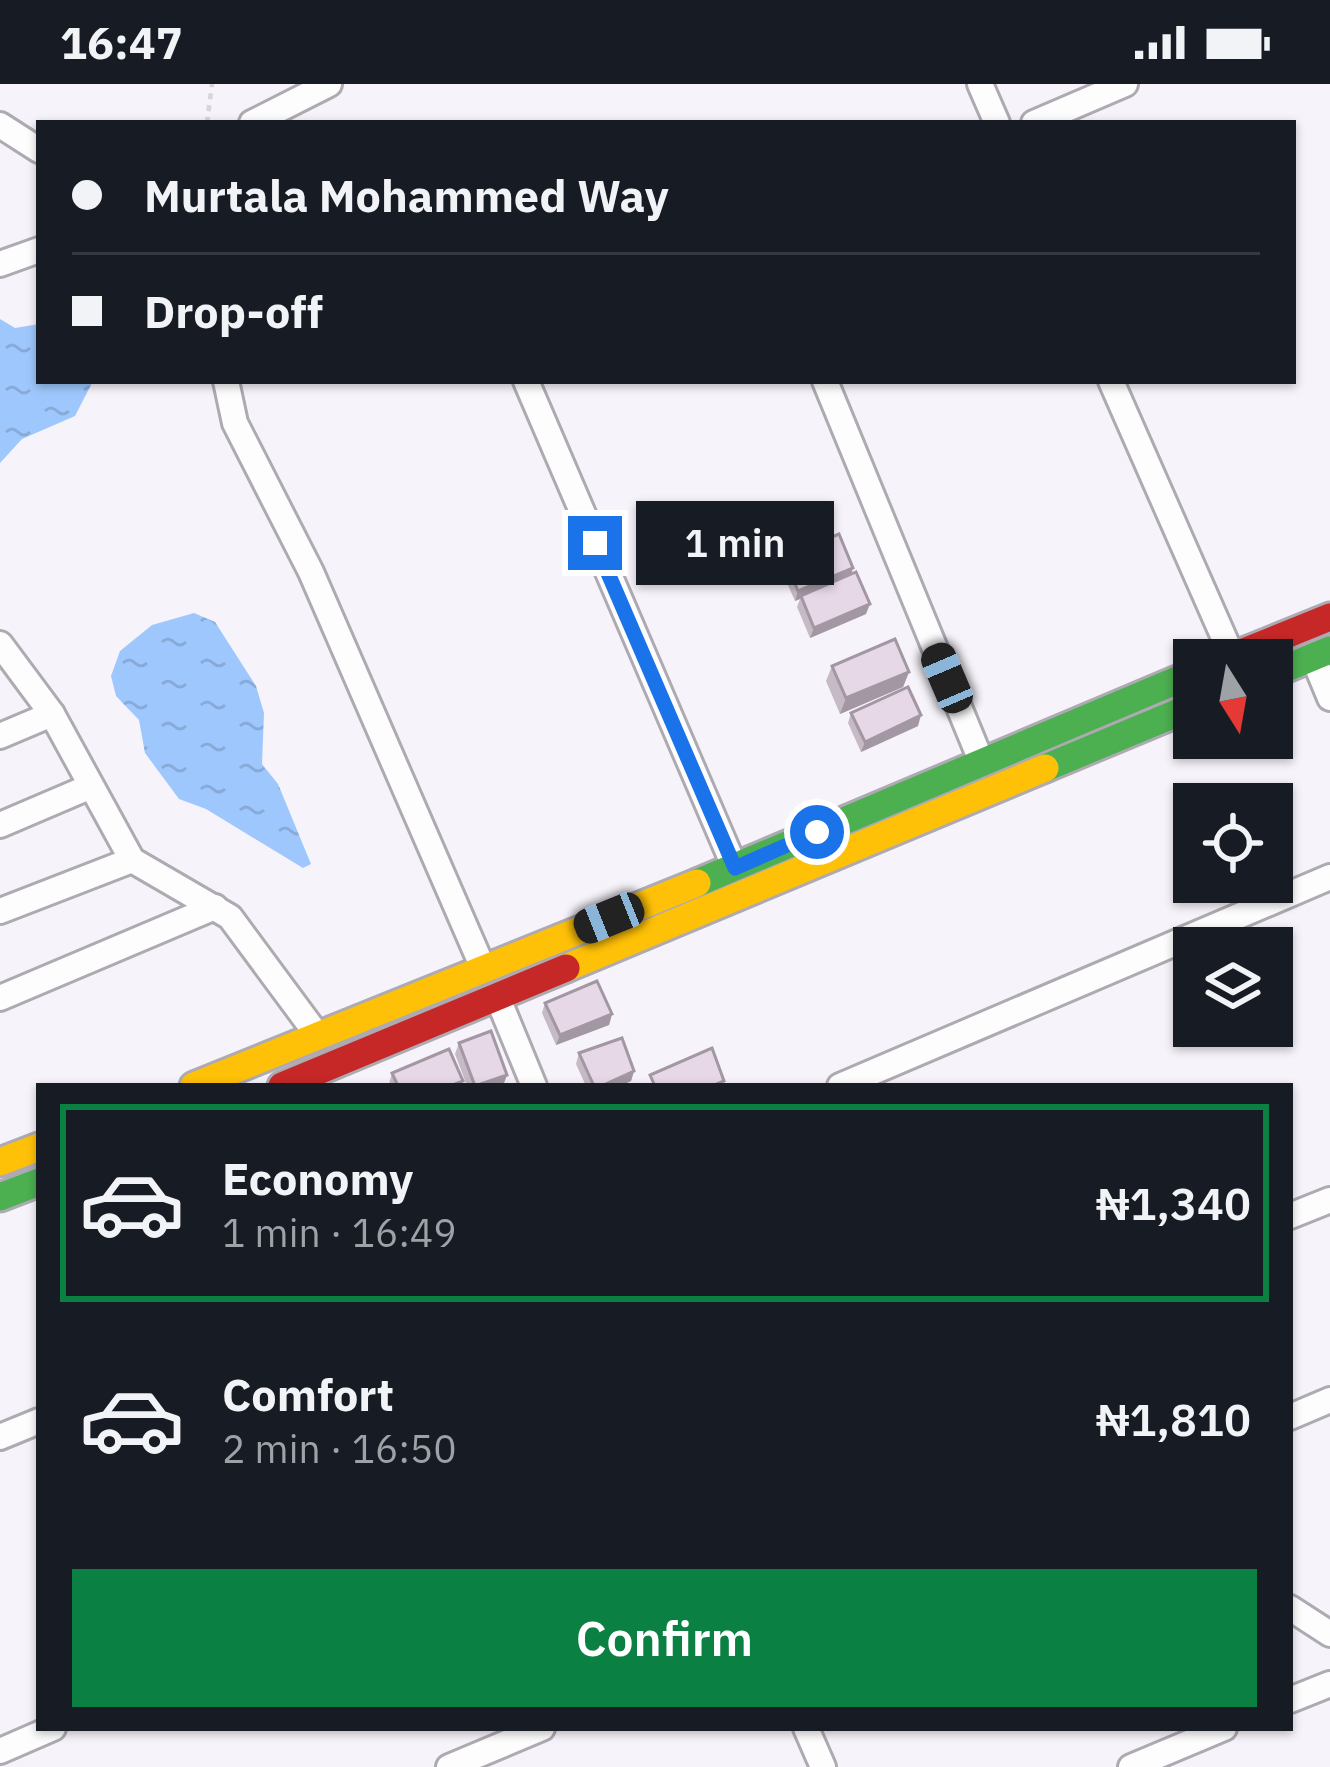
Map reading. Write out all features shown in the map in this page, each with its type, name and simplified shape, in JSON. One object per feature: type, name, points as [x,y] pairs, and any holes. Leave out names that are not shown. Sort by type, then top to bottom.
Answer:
[{"type":"main road","points":[[1275,639],[1330,617]]},
{"type":"main road","points":[[1293,665],[1321,654]]},
{"type":"main road","points":[[201,1083],[735,868],[1173,682]]},
{"type":"main road","points":[[288,1083],[1173,715]]},
{"type":"main road","points":[[0,1162],[36,1148]]},
{"type":"main road","points":[[0,1197],[36,1183]]},
{"type":"street","points":[[258,120],[329,84]]},
{"type":"street","points":[[980,84],[996,120]]},
{"type":"street","points":[[1041,120],[1125,84]]},
{"type":"street","points":[[0,125],[36,148]]},
{"type":"street","points":[[0,264],[36,251]]},
{"type":"street","points":[[227,384],[236,423],[311,572],[483,968]]},
{"type":"street","points":[[527,384],[735,868]]},
{"type":"street","points":[[826,384],[982,763]]},
{"type":"street","points":[[1112,384],[1220,639]]},
{"type":"street","points":[[0,644],[52,714],[132,860],[153,877],[215,908],[253,942],[317,1036]]},
{"type":"street","points":[[1321,654],[1330,698]]},
{"type":"street","points":[[0,736],[52,714]]},
{"type":"street","points":[[0,825],[89,787]]},
{"type":"street","points":[[0,911],[132,860]]},
{"type":"street","points":[[847,1083],[1330,877]]},
{"type":"street","points":[[0,998],[215,908]]},
{"type":"street","points":[[496,996],[533,1083]]},
{"type":"street","points":[[1293,1215],[1330,1200]]},
{"type":"street","points":[[1293,1416],[1330,1400]]},
{"type":"street","points":[[0,1437],[36,1421]]},
{"type":"street","points":[[1293,1610],[1330,1634]]},
{"type":"street","points":[[1293,1699],[1330,1684]]},
{"type":"street","points":[[0,1751],[46,1731]]},
{"type":"street","points":[[449,1767],[535,1731]]},
{"type":"street","points":[[807,1731],[823,1767]]},
{"type":"street","points":[[1131,1767],[1217,1731]]},
{"type":"path","points":[[207,120],[212,84]]},
{"type":"water","points":[[0,319],[15,328],[36,324],[36,384],[91,384],[75,416],[22,439],[0,463]]},
{"type":"water","points":[[194,613],[215,622],[256,686],[264,713],[262,764],[278,784],[311,864],[303,868],[206,809],[179,799],[145,753],[139,720],[116,696],[111,676],[120,651],[152,625]]},
{"type":"building","points":[[839,534],[853,568],[798,591],[784,557]]},
{"type":"building","points":[[856,572],[870,604],[814,628],[801,596]]},
{"type":"building","points":[[895,639],[909,672],[846,698],[832,666]]},
{"type":"building","points":[[908,687],[921,715],[865,742],[851,713]]},
{"type":"building","points":[[597,981],[612,1014],[560,1035],[545,1003]]},
{"type":"building","points":[[491,1031],[507,1075],[474,1083],[459,1043]]},
{"type":"building","points":[[622,1038],[634,1071],[608,1083],[593,1083],[579,1053]]},
{"type":"building","points":[[712,1048],[724,1081],[654,1083],[650,1075]]},
{"type":"building","points":[[449,1049],[463,1081],[397,1083],[392,1073]]},
{"type":"traffic: fast","points":[[1293,665],[1330,650]]},
{"type":"traffic: fast","points":[[697,883],[1173,682]]},
{"type":"traffic: fast","points":[[1045,768],[1173,715]]},
{"type":"traffic: fast","points":[[0,1197],[36,1183]]},
{"type":"traffic: slow","points":[[566,968],[1045,768]]},
{"type":"traffic: slow","points":[[201,1083],[697,883]]},
{"type":"traffic: slow","points":[[0,1162],[36,1148]]},
{"type":"traffic: jam","points":[[1276,639],[1330,617]]},
{"type":"traffic: jam","points":[[289,1083],[566,968]]},
{"type":"route","points":[[595,543],[735,868],[817,832]]}]
